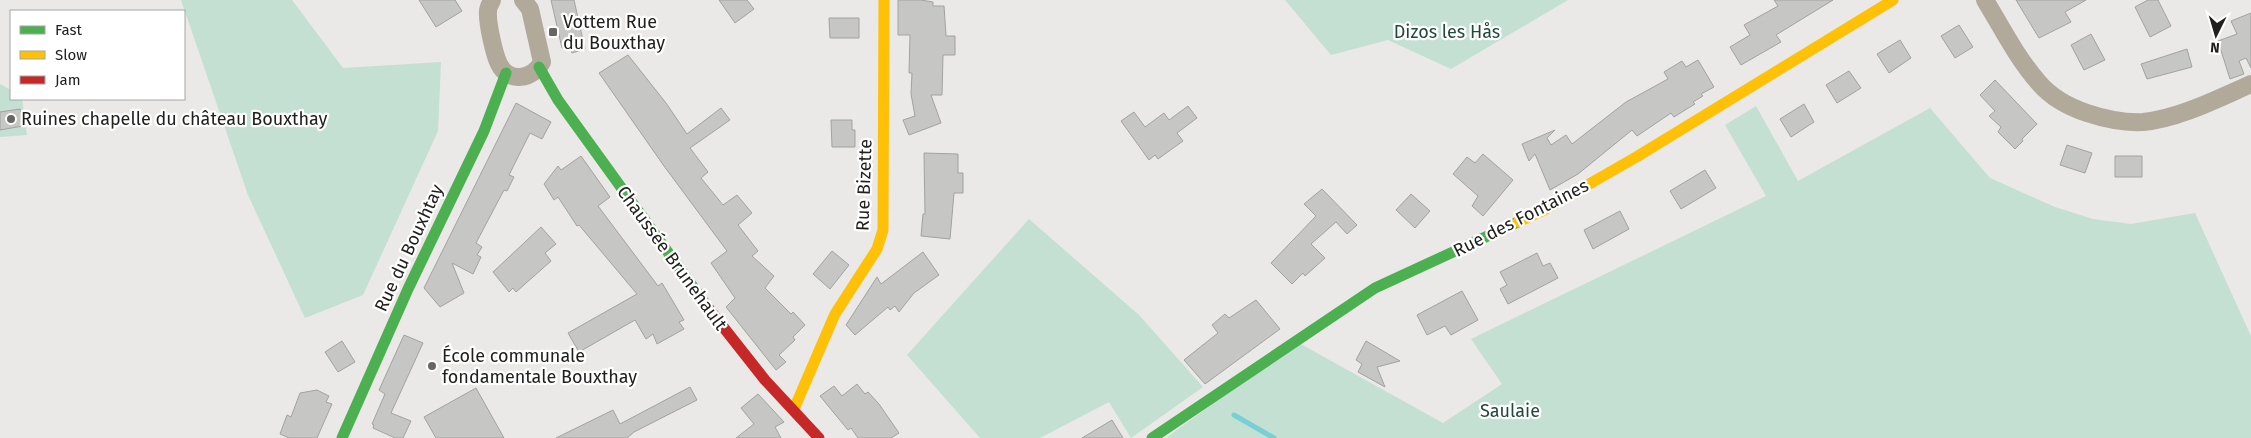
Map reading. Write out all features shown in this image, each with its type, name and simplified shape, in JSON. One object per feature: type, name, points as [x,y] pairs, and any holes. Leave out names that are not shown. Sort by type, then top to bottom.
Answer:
[{"type":"street","points":[[492,0],[488,9],[488,24],[499,64],[506,73],[515,77],[524,77],[532,74],[539,67]]},
{"type":"street","name":"Chaussée Brunehault","points":[[523,0],[530,9],[542,56],[539,67],[558,100],[700,298],[765,380],[819,438]]},
{"type":"street","name":"Rue Bizette","points":[[794,410],[836,314],[877,249],[883,230],[884,0]]},
{"type":"street","name":"Rue des Fontaines","points":[[1152,438],[1375,288],[1544,210],[1638,156],[1893,0]]},
{"type":"street","points":[[1985,0],[2020,60],[2040,85],[2063,104],[2101,118],[2113,121],[2144,122],[2182,112],[2251,84]]},
{"type":"street","name":"Rue du Bouxhtay","points":[[342,438],[408,289],[484,131],[506,73]]},
{"type":"green space","points":[[181,0],[292,0],[343,68],[441,62],[438,131],[363,295],[305,318],[248,195]]},
{"type":"green space","name":"Dizos les Hås","points":[[1285,0],[1568,0],[1451,69],[1388,40],[1331,55]]},
{"type":"green space","points":[[0,84],[10,89],[10,100],[22,100],[27,135],[0,137]]},
{"type":"green space","name":"Saulaie","points":[[1756,106],[1798,181],[1930,108],[1990,178],[2055,207],[2093,219],[2131,224],[2195,213],[2251,336],[2251,438],[1166,438],[1297,342],[1443,423],[1502,384],[1471,339],[1766,196],[1725,125]]},
{"type":"green space","points":[[1029,219],[1139,315],[1203,387],[1131,438],[1109,402],[1040,438],[980,438],[907,355]]},
{"type":"building","points":[[419,0],[455,0],[462,11],[436,27]]},
{"type":"building","points":[[551,0],[574,0],[585,49],[572,53],[570,46],[562,48]]},
{"type":"building","points":[[719,0],[747,0],[754,9],[735,23]]},
{"type":"building","points":[[898,0],[921,0],[933,2],[933,6],[944,6],[946,36],[955,36],[955,55],[943,55],[942,95],[931,95],[941,123],[909,135],[903,120],[915,116],[911,94],[912,73],[909,73],[910,35],[898,35]]},
{"type":"building","points":[[1774,0],[1833,0],[1776,35],[1781,42],[1741,65],[1730,47],[1750,35],[1744,25],[1778,6]]},
{"type":"building","points":[[2016,0],[2086,0],[2065,12],[2071,22],[2039,38]]},
{"type":"building","points":[[2148,0],[2158,0],[2171,26],[2150,37],[2135,7]]},
{"type":"building","points":[[2251,13],[2251,68],[2246,58],[2239,61],[2244,74],[2230,79],[2218,41],[2237,34],[2231,21]]},
{"type":"building","points":[[829,18],[859,18],[859,38],[830,38]]},
{"type":"building","points":[[1959,25],[1973,47],[1955,58],[1941,36]]},
{"type":"building","points":[[2091,34],[2105,60],[2084,70],[2071,45]]},
{"type":"building","points":[[1900,40],[1911,58],[1889,73],[1877,54]]},
{"type":"building","points":[[2187,49],[2192,67],[2147,79],[2141,64]]},
{"type":"building","points":[[628,55],[666,103],[687,134],[721,108],[730,120],[690,148],[708,172],[701,178],[723,205],[737,195],[752,213],[738,225],[758,251],[752,256],[774,276],[765,288],[805,325],[793,337],[795,340],[779,355],[786,362],[776,370],[726,307],[735,298],[711,263],[727,251],[664,166],[599,73]]},
{"type":"building","points":[[1698,60],[1714,87],[1701,94],[1703,96],[1693,102],[1695,104],[1674,117],[1671,113],[1637,136],[1632,130],[1578,174],[1550,190],[1535,154],[1529,161],[1522,144],[1555,130],[1547,138],[1551,145],[1566,135],[1572,144],[1626,102],[1668,79],[1664,72],[1682,61],[1686,67]]},
{"type":"building","points":[[1849,71],[1861,88],[1837,103],[1826,85]]},
{"type":"building","points":[[1995,80],[2037,124],[2015,149],[1998,132],[2001,127],[1989,116],[1995,111],[1980,95]]},
{"type":"building","points":[[516,103],[551,122],[542,139],[530,133],[509,175],[514,177],[507,191],[504,190],[476,243],[482,247],[477,255],[481,257],[473,274],[452,263],[464,293],[440,307],[424,288]]},
{"type":"building","points":[[1804,104],[1814,122],[1791,137],[1780,119]]},
{"type":"building","points":[[1188,106],[1197,118],[1177,133],[1183,141],[1158,159],[1155,155],[1149,160],[1121,121],[1134,112],[1145,127],[1164,113],[1169,120]]},
{"type":"building","name":"Ruines chapelle du château Bouxthay","points":[[20,109],[23,126],[0,130],[0,112]]},
{"type":"building","points":[[831,120],[852,120],[852,130],[855,130],[855,147],[832,147]]},
{"type":"building","points":[[2067,145],[2092,153],[2085,173],[2060,165]]},
{"type":"building","points":[[924,153],[958,154],[958,173],[963,173],[963,193],[954,193],[950,239],[921,236],[923,214],[925,214]]},
{"type":"building","points":[[1483,154],[1513,180],[1483,216],[1472,206],[1478,196],[1453,174],[1467,157],[1475,163]]},
{"type":"building","points":[[581,156],[610,197],[598,206],[658,286],[662,283],[684,320],[679,322],[684,329],[657,344],[653,334],[646,339],[635,320],[579,352],[568,333],[637,294],[579,225],[577,226],[558,197],[554,200],[544,184],[558,166],[561,170]]},
{"type":"building","points":[[2115,156],[2142,156],[2142,177],[2115,177]]},
{"type":"building","points":[[1705,170],[1716,188],[1681,209],[1670,191]]},
{"type":"building","points":[[1322,189],[1357,225],[1347,234],[1336,222],[1311,244],[1325,258],[1305,276],[1303,273],[1292,284],[1271,263],[1316,216],[1304,204]]},
{"type":"building","points":[[1411,194],[1430,211],[1415,228],[1396,210]]},
{"type":"building","points":[[1620,211],[1629,229],[1593,249],[1584,230]]},
{"type":"building","points":[[541,227],[556,244],[545,253],[551,261],[516,292],[513,288],[509,292],[493,272]]},
{"type":"building","points":[[832,251],[849,265],[830,289],[813,274]]},
{"type":"building","points":[[923,252],[939,275],[914,293],[899,312],[895,306],[890,310],[888,307],[855,335],[846,325],[877,277],[881,284]]},
{"type":"building","points":[[1537,253],[1543,266],[1550,263],[1558,278],[1508,304],[1500,289],[1507,285],[1500,272]]},
{"type":"building","points":[[1462,291],[1478,320],[1451,335],[1445,326],[1427,335],[1417,315]]},
{"type":"building","points":[[1256,300],[1280,329],[1205,384],[1184,360],[1218,333],[1212,325],[1225,314],[1229,318]]},
{"type":"building","points":[[404,335],[423,343],[391,413],[411,421],[403,438],[395,438],[373,428],[374,425],[372,424],[385,394],[379,390]]},
{"type":"building","points":[[342,341],[355,362],[338,372],[325,352]]},
{"type":"building","points":[[1366,341],[1400,361],[1377,367],[1385,387],[1358,372],[1362,364],[1356,360]]},
{"type":"building","points":[[857,384],[865,394],[868,392],[879,404],[899,433],[891,438],[858,438],[851,428],[848,430],[820,396],[834,386],[842,396]]},
{"type":"building","points":[[690,387],[697,400],[634,432],[627,438],[556,438],[613,410],[620,424]]},
{"type":"building","points":[[476,388],[504,438],[436,438],[424,417]]},
{"type":"building","points":[[317,390],[329,396],[326,402],[332,404],[317,438],[289,438],[280,434],[287,415],[291,417],[300,393]]},
{"type":"building","points":[[758,394],[784,422],[775,427],[781,438],[736,438],[754,424],[741,408]]},
{"type":"building","points":[[1112,420],[1123,438],[1082,438]]},
{"type":"waterway","points":[[1234,415],[1274,438]]},
{"type":"traffic: fast","points":[[539,67],[558,100],[709,309]]},
{"type":"traffic: fast","points":[[342,438],[408,289],[484,131],[506,73]]},
{"type":"traffic: fast","points":[[1152,438],[1375,288],[1518,222]]},
{"type":"traffic: slow","points":[[794,409],[835,314],[877,249],[883,230],[884,0]]},
{"type":"traffic: slow","points":[[1518,222],[1544,210],[1638,156],[1893,0]]},
{"type":"traffic: jam","points":[[709,309],[765,380],[819,438]]},
{"type":"place","name":"Vottem Rue du Bouxthay","points":[[553,32]]},
{"type":"place","name":"Ruines chapelle du château Bouxthay","points":[[11,119]]},
{"type":"place","name":"École communale fondamentale Bouxthay","points":[[432,366]]}]
